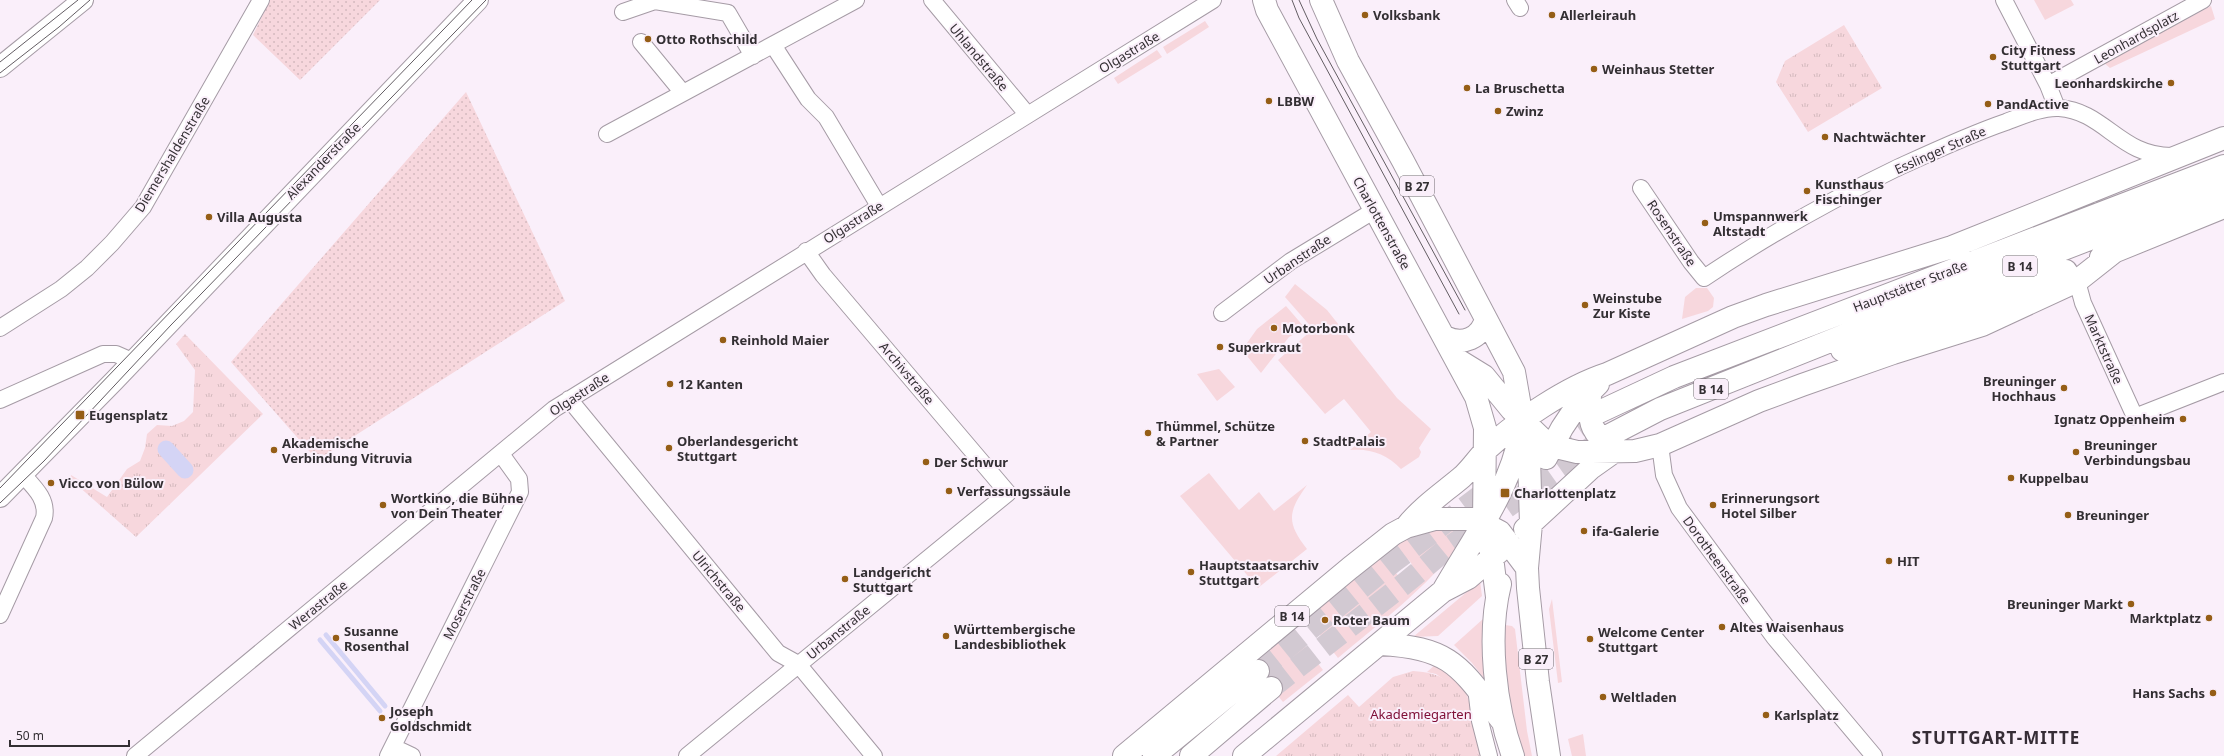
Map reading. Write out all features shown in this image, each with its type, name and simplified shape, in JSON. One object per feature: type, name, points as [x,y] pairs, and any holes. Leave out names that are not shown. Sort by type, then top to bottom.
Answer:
[{"type":"main road","name":"Charlottenstraße","points":[[1264,0],[1267,10],[1297,68],[1458,360],[1476,397],[1484,428],[1486,450]]},
{"type":"main road","name":"B 27","points":[[1321,0],[1348,60],[1514,372],[1529,458],[1531,524],[1527,568],[1538,682],[1550,754]]},
{"type":"main road","name":"B 14","points":[[1406,527],[1415,516],[1463,476],[1486,450],[1523,418],[1589,380],[1607,374],[1746,312],[1952,247],[2224,138]]},
{"type":"main road","name":"Hauptstätter Straße","points":[[1599,412],[1674,377],[2224,166]]},
{"type":"main road","name":"Hauptstätter Straße","points":[[1612,444],[1660,409],[2224,187]]},
{"type":"main road","name":"B 14","points":[[1816,347],[1835,352],[1919,326],[2115,251],[2224,207]]},
{"type":"main road","name":"B 14","points":[[1890,294],[1952,247]]},
{"type":"main road","name":"B 14","points":[[1458,360],[1484,376],[1506,404],[1523,418],[1541,438],[1552,446],[1577,452],[1612,444],[1635,451],[1660,445],[1759,401],[1893,353],[1982,325],[2077,281],[2115,251]]},
{"type":"main road","points":[[1445,337],[1462,342],[1471,339],[1484,327],[1486,319]]},
{"type":"main road","name":"B 27","points":[[1513,756],[1502,721],[1494,659],[1497,597],[1510,543],[1531,489],[1552,446],[1578,404],[1607,374]]},
{"type":"main road","points":[[1590,393],[1588,416],[1592,428],[1600,439],[1612,444]]},
{"type":"main road","name":"B 27","points":[[1443,591],[1484,523],[1516,456],[1523,418]]},
{"type":"main road","name":"B 14","points":[[1244,756],[1443,591],[1468,578],[1510,543],[1591,468],[1612,444]]},
{"type":"main road","name":"B 27","points":[[1486,450],[1484,523],[1492,557],[1497,597]]},
{"type":"main road","points":[[1449,518],[1460,524],[1466,532],[1469,548]]},
{"type":"main road","name":"B 14","points":[[1124,756],[1350,568],[1393,534],[1406,527],[1435,519],[1475,519],[1500,532],[1510,543],[1527,568]]},
{"type":"main road","points":[[1495,621],[1509,613],[1516,613],[1532,618]]},
{"type":"main road","name":"B 27","points":[[1380,644],[1407,646],[1435,653],[1456,664],[1502,721]]},
{"type":"main road","points":[[1154,756],[1258,671]]},
{"type":"main road","points":[[1191,756],[1271,688]]},
{"type":"street","points":[[0,67],[83,0]]},
{"type":"street","name":"Diemershaldenstraße","points":[[0,328],[61,289],[87,268],[107,248],[143,207],[261,0]]},
{"type":"street","name":"Alexanderstraße","points":[[132,361],[478,0]]},
{"type":"street","points":[[606,134],[856,0]]},
{"type":"street","name":"Uhlandstraße","points":[[932,0],[1027,114]]},
{"type":"street","name":"Olgastraße","points":[[501,454],[554,409],[569,399],[1213,0]]},
{"type":"street","points":[[2004,0],[2048,85],[2057,108],[2085,115],[2099,122],[2126,143],[2147,153],[2160,156],[2180,156]]},
{"type":"street","points":[[623,12],[655,1],[728,14],[753,56]]},
{"type":"street","name":"Leonhardsplatz","points":[[2048,85],[2197,1]]},
{"type":"street","points":[[641,42],[683,93]]},
{"type":"street","points":[[772,45],[808,99],[826,117],[879,206]]},
{"type":"street","name":"Esslinger Straße","points":[[1704,278],[1782,227],[1856,188],[1974,133],[2022,116],[2057,108]]},
{"type":"street","name":"Rosenstraße","points":[[1641,188],[1691,262],[1704,278]]},
{"type":"street","name":"Urbanstraße","points":[[1222,313],[1291,261],[1375,210]]},
{"type":"street","name":"Archivstraße","points":[[806,251],[823,275],[1008,493]]},
{"type":"street","name":"Marktstraße","points":[[2077,281],[2083,303],[2135,417],[2224,382]]},
{"type":"street","points":[[0,400],[103,354],[116,354],[132,361],[0,497]]},
{"type":"street","name":"Ulrichstraße","points":[[569,399],[778,653],[798,664],[874,756]]},
{"type":"street","name":"Dorotheenstraße","points":[[1660,445],[1664,475],[1679,508],[1774,637],[1874,756]]},
{"type":"street","name":"Moserstraße","points":[[391,751],[520,492],[519,479],[501,454]]},
{"type":"street","name":"Werastraße","points":[[135,756],[501,454]]},
{"type":"street","points":[[0,615],[44,518],[46,510],[43,499],[23,475]]},
{"type":"street","name":"Urbanstraße","points":[[687,756],[1008,493]]},
{"type":"street","points":[[1476,688],[1480,722],[1489,756]]},
{"type":"street","points":[[391,751],[412,756]]},
{"type":"green space","points":[[270,0],[380,0],[300,80],[253,35]]},
{"type":"green space","points":[[2034,0],[2071,0],[2074,5],[2045,20]]},
{"type":"green space","points":[[2211,6],[2215,19],[2110,68],[2104,63]]},
{"type":"green space","points":[[1205,21],[1209,27],[1167,54],[1163,47]]},
{"type":"green space","points":[[1844,25],[1882,88],[1808,132],[1776,82],[1785,61]]},
{"type":"green space","points":[[1157,50],[1162,57],[1118,84],[1114,78]]},
{"type":"green space","points":[[466,92],[565,301],[317,460],[231,362]]},
{"type":"green space","points":[[1295,284],[1327,310],[1397,398],[1431,429],[1419,448],[1421,452],[1419,457],[1401,469],[1390,459],[1378,453],[1364,450],[1350,450],[1371,432],[1344,399],[1325,414],[1278,360],[1313,329],[1285,297]]},
{"type":"green space","points":[[1696,288],[1707,288],[1714,298],[1713,307],[1708,311],[1682,319],[1685,297]]},
{"type":"green space","points":[[1286,306],[1305,328],[1289,337],[1261,373],[1242,350],[1257,329]]},
{"type":"green space","points":[[185,334],[263,414],[136,537],[77,485],[70,483],[71,475],[107,497],[127,469],[140,461],[145,448],[147,434],[157,425],[172,426],[184,421],[193,412],[195,370],[176,344]]},
{"type":"green space","points":[[1219,369],[1235,387],[1217,401],[1197,374]]},
{"type":"green space","points":[[1209,473],[1239,510],[1259,492],[1274,511],[1307,485],[1296,503],[1292,517],[1295,531],[1307,549],[1258,588],[1180,496]]},
{"type":"green space","points":[[1452,527],[1459,534],[1460,544],[1432,576],[1386,618],[1338,658],[1303,613],[1418,528]],"holes":[[[1398,556],[1406,558],[1413,568],[1413,576],[1404,583],[1388,563]]]},
{"type":"green space","points":[[1480,581],[1482,596],[1438,636],[1413,637]]},
{"type":"green space","points":[[1552,599],[1562,682],[1558,683],[1549,609]]},
{"type":"green space","points":[[1483,619],[1487,682],[1472,663],[1454,645]]},
{"type":"green space","points":[[1505,625],[1512,626],[1515,629],[1527,731],[1532,756],[1523,756],[1506,691],[1503,628]]},
{"type":"green space","points":[[1289,626],[1323,670],[1283,702],[1249,660]]},
{"type":"green space","points":[[1436,664],[1461,684],[1467,695],[1485,756],[1479,756],[1452,685],[1436,674],[1427,672]]},
{"type":"green space","name":"Akademiegarten","points":[[1413,671],[1432,674],[1445,680],[1455,688],[1467,711],[1479,756],[1276,756],[1348,695],[1359,707],[1393,677]]},
{"type":"green space","points":[[1583,734],[1586,756],[1572,756],[1568,739]]},
{"type":"waterway","points":[[166,449],[185,470]]},
{"type":"waterway","points":[[326,635],[385,706]]},
{"type":"waterway","points":[[320,640],[380,711]]},
{"type":"tunnel","points":[[1550,445],[1599,412]]},
{"type":"tunnel","points":[[1271,688],[1444,551],[1595,445]]},
{"type":"tunnel","points":[[1258,671],[1393,562],[1496,484]]},
{"type":"tram line","points":[[0,62],[78,0]]},
{"type":"tram line","points":[[0,73],[59,27],[90,0]]},
{"type":"tram line","points":[[0,488],[472,0]]},
{"type":"tram line","points":[[0,503],[44,461],[171,325],[486,0]]},
{"type":"tram line","points":[[1292,0],[1299,18],[1459,314]]},
{"type":"tram line","points":[[1299,0],[1317,39],[1465,310]]},
{"type":"place","name":"Volksbank","points":[[1365,15]]},
{"type":"place","name":"Allerleirauh","points":[[1552,15]]},
{"type":"place","name":"Otto Rothschild","points":[[648,39]]},
{"type":"place","name":"City Fitness Stuttgart","points":[[1993,57]]},
{"type":"place","name":"Weinhaus Stetter","points":[[1594,69]]},
{"type":"place","name":"Leonhardskirche","points":[[2171,83]]},
{"type":"place","name":"La Bruschetta","points":[[1467,88]]},
{"type":"place","name":"LBBW","points":[[1269,101]]},
{"type":"place","name":"PandActive","points":[[1988,104]]},
{"type":"place","name":"Zwinz","points":[[1498,111]]},
{"type":"place","name":"Nachtwächter","points":[[1825,137]]},
{"type":"place","name":"Kunsthaus Fischinger","points":[[1807,191]]},
{"type":"place","name":"Villa Augusta","points":[[209,217]]},
{"type":"place","name":"Umspannwerk Altstadt","points":[[1705,223]]},
{"type":"place","name":"Weinstube Zur Kiste","points":[[1585,305]]},
{"type":"place","name":"Motorbonk","points":[[1274,328]]},
{"type":"place","name":"Reinhold Maier","points":[[723,340]]},
{"type":"place","name":"Superkraut","points":[[1220,347]]},
{"type":"place","name":"12 Kanten","points":[[670,384]]},
{"type":"place","name":"Breuninger Hochhaus","points":[[2064,388]]},
{"type":"place","name":"Eugensplatz","points":[[80,415]]},
{"type":"place","name":"Ignatz Oppenheim","points":[[2183,419]]},
{"type":"place","name":"Thümmel, Schütze & Partner","points":[[1148,433]]},
{"type":"place","name":"StadtPalais","points":[[1305,441]]},
{"type":"place","name":"Oberlandesgericht Stuttgart","points":[[669,448]]},
{"type":"place","name":"Akademische Verbindung Vitruvia","points":[[274,450]]},
{"type":"place","name":"Breuninger Verbindungsbau","points":[[2076,452]]},
{"type":"place","name":"Der Schwur","points":[[926,462]]},
{"type":"place","name":"Kuppelbau","points":[[2011,478]]},
{"type":"place","name":"Vicco von Bülow","points":[[51,483]]},
{"type":"place","name":"Verfassungssäule","points":[[949,491]]},
{"type":"place","name":"Charlottenplatz","points":[[1505,493]]},
{"type":"place","name":"Wortkino, die Bühne von Dein Theater","points":[[383,505]]},
{"type":"place","name":"Erinnerungsort Hotel Silber","points":[[1713,505]]},
{"type":"place","name":"Breuninger","points":[[2068,515]]},
{"type":"place","name":"ifa-Galerie","points":[[1584,531]]},
{"type":"place","name":"HIT","points":[[1889,561]]},
{"type":"place","name":"Hauptstaatsarchiv Stuttgart","points":[[1191,572]]},
{"type":"place","name":"Landgericht Stuttgart","points":[[845,579]]},
{"type":"place","name":"Breuninger Markt","points":[[2131,604]]},
{"type":"place","name":"Marktplatz","points":[[2209,618]]},
{"type":"place","name":"Roter Baum","points":[[1325,620]]},
{"type":"place","name":"Altes Waisenhaus","points":[[1722,627]]},
{"type":"place","name":"Württembergische Landesbibliothek","points":[[946,636]]},
{"type":"place","name":"Susanne Rosenthal","points":[[336,638]]},
{"type":"place","name":"Welcome Center Stuttgart","points":[[1590,639]]},
{"type":"place","name":"Hans Sachs","points":[[2213,693]]},
{"type":"place","name":"Weltladen","points":[[1603,697]]},
{"type":"place","name":"Karlsplatz","points":[[1766,715]]},
{"type":"place","name":"Joseph Goldschmidt","points":[[382,718]]},
{"type":"district","name":"STUTTGART-MITTE","points":[[1996,737]]}]
